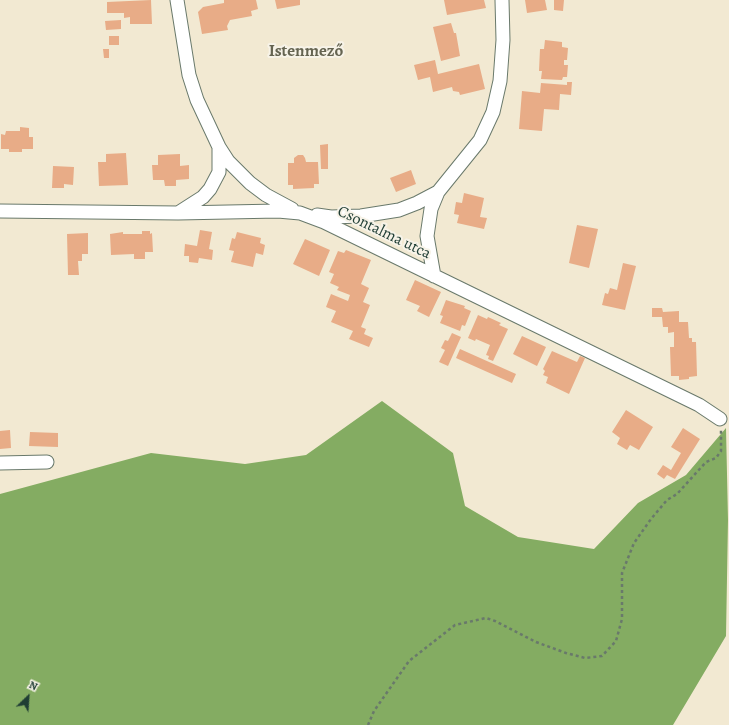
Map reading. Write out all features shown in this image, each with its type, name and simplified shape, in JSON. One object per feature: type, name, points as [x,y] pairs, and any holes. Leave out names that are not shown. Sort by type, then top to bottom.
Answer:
[{"type":"street","points":[[177,0],[189,74],[197,100],[219,147],[228,161],[250,182],[270,197],[300,212],[331,217],[379,214],[411,205],[438,192]]},
{"type":"street","points":[[434,276],[427,236],[431,209],[438,192],[480,140],[493,112],[500,81],[503,40],[502,0]]},
{"type":"street","points":[[178,213],[203,196],[214,183],[219,172],[219,147]]},
{"type":"street","name":"Csontalma utca","points":[[0,211],[178,213],[300,212],[324,222],[699,405],[720,419]]},
{"type":"street","points":[[0,463],[48,462]]},
{"type":"path","points":[[368,725],[374,711],[409,661],[455,625],[486,618],[536,642],[566,653],[586,658],[602,656],[616,641],[622,619],[622,573],[634,543],[667,500],[676,494],[706,462],[716,458],[721,451],[720,419]]},
{"type":"green space","points":[[382,401],[453,453],[465,506],[518,537],[594,549],[638,503],[686,475],[726,428],[728,520],[726,636],[673,725],[0,725],[0,494],[151,453],[245,464],[306,455]]},
{"type":"building","points":[[151,0],[152,24],[130,24],[130,17],[124,18],[124,13],[107,13],[107,2]]},
{"type":"building","points":[[224,0],[256,0],[258,9],[251,11],[252,16],[230,20],[227,26],[228,30],[202,34],[198,12],[203,7],[224,3]]},
{"type":"building","points":[[275,0],[300,0],[300,5],[277,9]]},
{"type":"building","points":[[444,0],[484,0],[486,8],[447,15]]},
{"type":"building","points":[[525,0],[545,0],[547,10],[527,13]]},
{"type":"building","points":[[554,0],[564,0],[563,11],[554,10]]},
{"type":"building","points":[[121,20],[121,29],[106,30],[105,21]]},
{"type":"building","points":[[451,23],[454,33],[456,33],[460,56],[441,61],[433,27]]},
{"type":"building","points":[[109,36],[119,36],[119,45],[109,45]]},
{"type":"building","points":[[545,40],[562,42],[562,47],[568,48],[567,60],[564,60],[564,65],[568,65],[567,77],[563,77],[562,80],[541,79],[542,71],[539,71],[540,49],[544,49]]},
{"type":"building","points":[[103,49],[109,49],[109,58],[104,58]]},
{"type":"building","points":[[435,60],[438,74],[479,64],[485,89],[460,95],[459,92],[453,91],[452,87],[433,92],[430,77],[418,80],[414,65]]},
{"type":"building","points":[[567,82],[572,82],[571,95],[560,94],[559,110],[544,109],[542,131],[519,129],[522,91],[540,93],[541,83],[567,85]]},
{"type":"building","points":[[20,127],[29,128],[29,137],[33,137],[33,149],[22,149],[22,152],[9,152],[9,149],[1,149],[1,134],[5,135],[6,131],[20,131]]},
{"type":"building","points":[[328,144],[328,169],[321,169],[320,145]]},
{"type":"building","points":[[126,153],[128,185],[99,186],[98,162],[106,162],[106,154]]},
{"type":"building","points":[[180,154],[180,166],[189,165],[189,179],[176,180],[176,186],[165,186],[164,180],[153,180],[152,165],[158,165],[158,155]]},
{"type":"building","points":[[298,155],[303,155],[306,162],[318,162],[319,184],[314,184],[314,188],[293,189],[293,185],[288,185],[288,163],[294,163],[294,158]]},
{"type":"building","points":[[53,166],[74,167],[73,185],[64,184],[64,188],[52,188]]},
{"type":"building","points":[[411,170],[416,184],[396,192],[390,178]]},
{"type":"building","points":[[464,193],[484,198],[480,217],[487,218],[484,229],[457,223],[459,215],[454,214],[456,202],[462,203]]},
{"type":"building","points":[[577,225],[598,229],[589,268],[569,263]]},
{"type":"building","points":[[200,230],[212,232],[209,249],[213,250],[212,260],[199,258],[198,263],[189,262],[189,256],[184,256],[185,244],[197,246]]},
{"type":"building","points":[[142,231],[150,231],[150,234],[152,233],[153,252],[145,252],[145,259],[134,259],[134,254],[111,255],[110,234],[123,232],[123,234],[142,234]]},
{"type":"building","points":[[237,232],[261,238],[260,243],[265,245],[263,255],[256,253],[253,267],[231,262],[234,251],[229,250],[232,238],[235,239]]},
{"type":"building","points":[[88,233],[88,254],[82,254],[82,261],[78,261],[79,275],[68,275],[67,234]]},
{"type":"building","points":[[305,239],[330,250],[319,276],[293,264]]},
{"type":"building","points":[[346,250],[371,260],[361,284],[369,288],[363,302],[370,305],[361,327],[366,329],[364,334],[373,338],[369,347],[349,339],[353,331],[331,322],[336,311],[326,307],[331,294],[348,301],[350,295],[337,290],[339,287],[330,283],[334,274],[329,272],[338,251],[344,253]]},
{"type":"building","points":[[623,263],[636,266],[625,310],[602,305],[605,293],[608,294],[610,288],[617,290]]},
{"type":"building","points":[[415,280],[441,292],[429,317],[417,311],[420,306],[406,300]]},
{"type":"building","points":[[446,300],[465,306],[464,308],[471,311],[465,326],[462,325],[460,331],[440,323],[443,316],[440,315]]},
{"type":"building","points":[[652,308],[662,308],[663,312],[679,311],[679,322],[688,322],[689,338],[692,338],[692,342],[696,342],[697,376],[679,380],[679,376],[671,376],[670,347],[674,347],[674,332],[668,333],[668,327],[663,327],[662,317],[652,317]]},
{"type":"building","points":[[478,315],[487,319],[488,317],[501,323],[499,325],[508,329],[493,361],[488,359],[489,356],[486,355],[490,345],[476,339],[475,341],[468,338]]},
{"type":"building","points":[[452,333],[461,337],[448,366],[439,362],[445,350],[441,348],[445,340],[448,341]]},
{"type":"building","points":[[522,336],[546,347],[537,366],[513,354]]},
{"type":"building","points":[[460,349],[516,374],[512,383],[456,358]]},
{"type":"building","points":[[552,351],[577,362],[580,356],[585,358],[569,394],[546,383],[548,377],[543,375],[545,371],[543,369]]},
{"type":"building","points":[[626,410],[653,427],[639,450],[630,445],[627,450],[617,444],[620,438],[612,432]]},
{"type":"building","points":[[683,428],[700,439],[675,479],[667,475],[664,479],[657,474],[663,465],[671,470],[681,453],[671,447]]},
{"type":"building","points":[[10,430],[11,448],[0,449],[0,431]]},
{"type":"building","points":[[30,432],[58,433],[58,447],[29,446]]},
{"type":"district","name":"Istenmező","points":[[306,52]]}]
